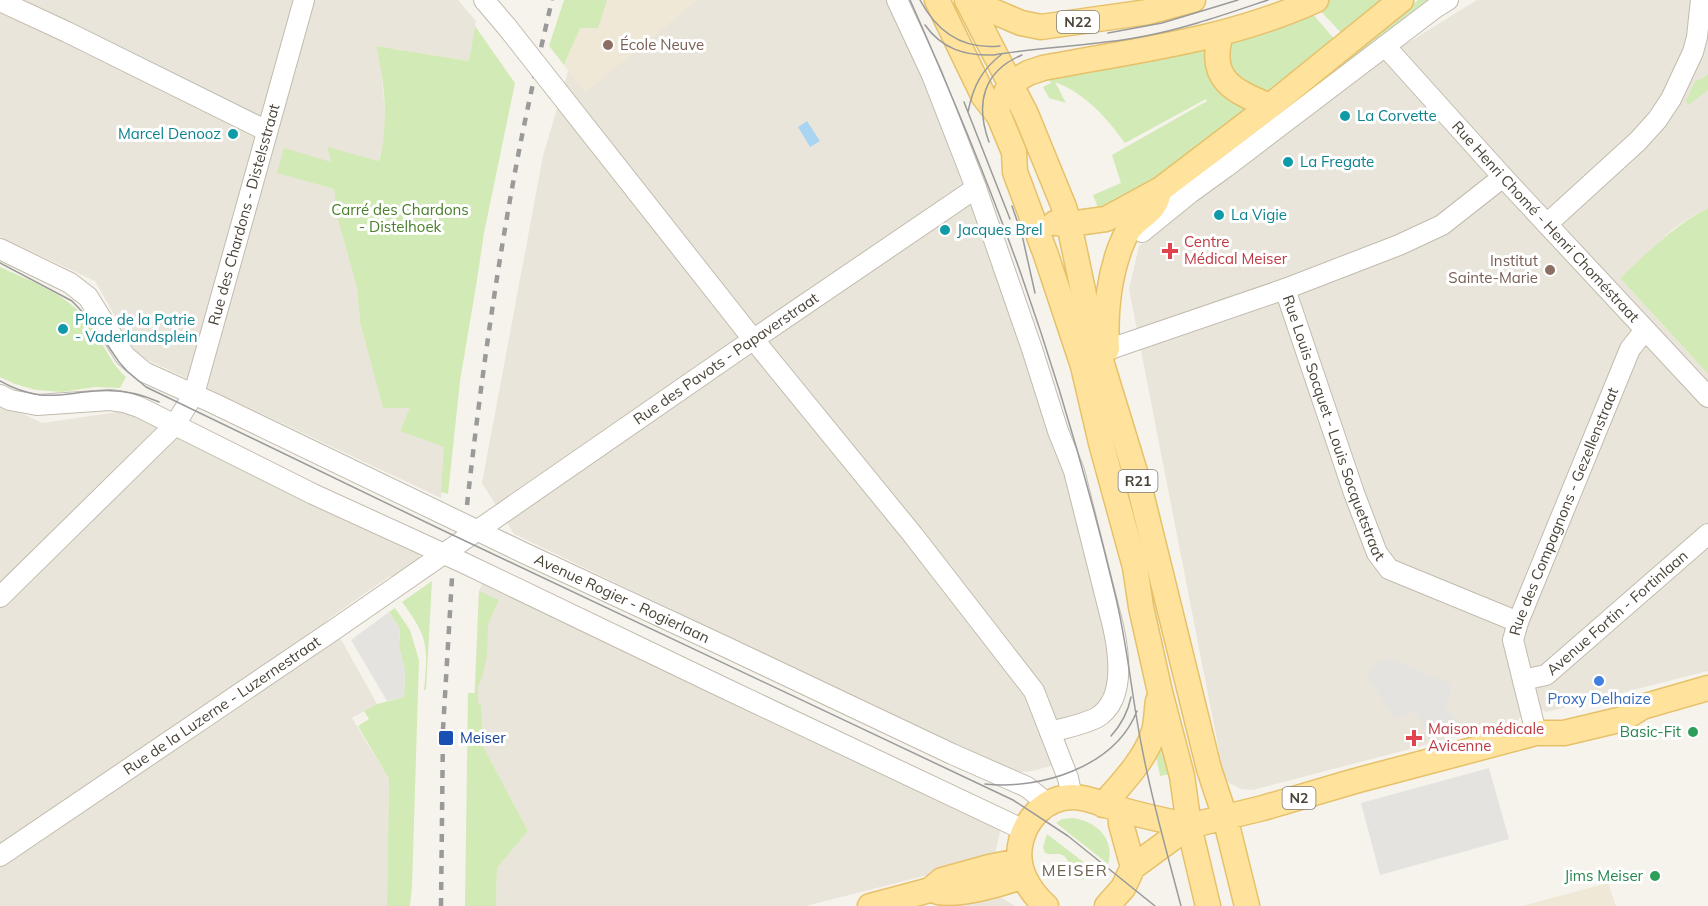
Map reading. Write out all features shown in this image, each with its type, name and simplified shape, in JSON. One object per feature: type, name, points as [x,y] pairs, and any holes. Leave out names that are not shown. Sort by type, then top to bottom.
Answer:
[{"type":"main road","name":"R21","points":[[938,0],[984,97],[999,116],[1014,152],[1015,172],[1046,255],[1089,391],[1135,567],[1141,607],[1182,776],[1189,826],[1208,906]]},
{"type":"main road","name":"R21","points":[[967,0],[1039,142],[1069,224],[1091,328],[1105,357],[1209,769],[1225,817],[1247,906]]},
{"type":"main road","name":"N22","points":[[967,0],[1021,23],[1041,27],[1148,12],[1192,0]]},
{"type":"main road","points":[[999,116],[1010,84],[1028,73],[1043,68],[1189,42],[1221,34],[1258,23],[1316,0]]},
{"type":"main road","points":[[1014,152],[1028,167],[1049,217],[1054,223],[1069,224],[1106,219],[1161,189],[1270,106],[1401,0]]},
{"type":"main road","points":[[1221,34],[1217,47],[1217,58],[1225,80],[1242,94],[1270,106]]},
{"type":"main road","points":[[1105,357],[1107,301],[1110,280],[1118,254],[1130,227],[1155,205],[1161,189]]},
{"type":"main road","name":"N2","points":[[1107,906],[1123,888],[1133,867],[1189,826],[1536,733],[1560,720],[1618,707],[1642,707],[1708,688]]},
{"type":"main road","points":[[1133,867],[1121,824],[1112,807],[1149,745],[1154,732],[1160,692]]},
{"type":"main road","points":[[1046,906],[1037,897],[1021,868],[1018,853],[1024,830],[1035,813],[1048,804],[1072,797]]},
{"type":"main road","name":"N2","points":[[1072,797],[1189,826]]},
{"type":"main road","points":[[870,906],[930,890],[945,893],[987,887],[1021,868]]},
{"type":"street","name":"Rue des Chardons - Distelsstraat","points":[[0,597],[174,426],[194,394],[304,0]]},
{"type":"street","points":[[484,0],[913,535],[1034,691],[1068,778],[1072,797]]},
{"type":"street","points":[[897,0],[932,75],[976,188],[1029,339],[1058,431],[1074,471],[1095,548],[1118,649],[1119,665],[1114,693],[1103,712],[1078,725],[1050,732]]},
{"type":"street","points":[[1118,254],[1146,227],[1448,0]]},
{"type":"street","points":[[1547,224],[1638,141],[1657,120],[1701,54],[1697,37],[1701,0]]},
{"type":"street","points":[[0,1],[267,131]]},
{"type":"street","name":"Rue Henri Chomé - Henri Choméstraat","points":[[1385,46],[1503,177],[1708,397]]},
{"type":"street","points":[[1270,106],[1297,113]]},
{"type":"street","points":[[1105,357],[1400,245],[1442,225],[1503,177]]},
{"type":"street","name":"Rue des Pavots - Papaverstraat","points":[[444,554],[976,188]]},
{"type":"street","points":[[0,249],[80,290],[88,297],[125,356],[144,372],[194,394]]},
{"type":"street","name":"Rue Louis Socquet - Louis Socquetstraat","points":[[1285,289],[1354,493],[1377,553],[1389,569],[1518,622]]},
{"type":"street","name":"Rue des Compagnons - Gezellenstraat","points":[[1536,733],[1513,640],[1518,622],[1630,349],[1645,330]]},
{"type":"street","name":"Avenue Rogier - Rogierlaan","points":[[194,394],[477,530],[952,754],[1027,787],[1048,804]]},
{"type":"street","points":[[0,395],[17,402],[37,405],[96,400],[124,402],[313,494],[1024,830]]},
{"type":"street","name":"Avenue Fortin - Fortinlaan","points":[[1523,680],[1546,675],[1708,534]]},
{"type":"street","name":"Rue de la Luzerne - Luzernestraat","points":[[0,856],[444,554]]},
{"type":"shaded area","points":[[0,0],[458,0],[476,21],[469,61],[376,46],[381,65],[386,128],[379,161],[327,148],[331,162],[277,172],[334,189],[338,220],[357,288],[360,322],[384,408],[411,408],[401,431],[445,447],[441,498],[137,355],[95,281],[0,237]]},
{"type":"shaded area","points":[[589,0],[888,0],[976,205],[1050,422],[1115,668],[1103,696],[1095,706],[1059,724],[1054,765],[1013,773],[514,534],[482,483],[543,156]]},
{"type":"shaded area","name":"École Neuve","points":[[607,0],[697,0],[585,93],[564,65],[580,28],[598,28]]},
{"type":"shaded area","points":[[1477,0],[1708,0],[1708,208],[1673,229],[1620,278],[1708,374],[1708,671],[1546,712],[1536,707],[1530,688],[1545,683],[1553,676],[1546,668],[1534,673],[1524,665],[1511,668],[1515,687],[1520,687],[1524,707],[1523,714],[1517,721],[1253,790],[1241,789],[1224,778],[1217,762],[1221,761],[1129,289],[1139,246],[1385,57]]},
{"type":"shaded area","points":[[0,403],[42,423],[139,409],[419,554],[420,559],[397,578],[390,576],[327,620],[343,643],[377,704],[352,718],[389,779],[387,906],[0,906]]},
{"type":"shaded area","points":[[482,583],[994,821],[1000,832],[995,854],[983,861],[806,906],[496,906],[497,868],[528,831],[484,748],[481,704],[474,701],[479,591]]},
{"type":"shaded area","points":[[389,612],[400,629],[399,647],[405,670],[404,697],[387,701],[351,640]]},
{"type":"shaded area","points":[[1389,659],[1452,684],[1449,690],[1452,691],[1445,707],[1458,721],[1442,734],[1430,736],[1414,711],[1396,720],[1366,675],[1379,661]]},
{"type":"shaded area","points":[[1489,768],[1509,839],[1380,875],[1361,803]]},
{"type":"shaded area","points":[[1608,883],[1616,906],[1522,906]]},
{"type":"shaded area","points":[[984,896],[1002,898],[1015,906],[946,906]]},
{"type":"green space","points":[[564,0],[607,0],[598,28],[580,28],[564,65],[549,46]]},
{"type":"green space","points":[[1329,0],[1387,0],[1344,36],[1317,7]]},
{"type":"green space","points":[[1418,0],[1439,0],[1290,103]]},
{"type":"green space","points":[[1310,11],[1337,42],[1277,89],[1257,89],[1230,72],[1227,49],[1231,44]]},
{"type":"green space","name":"Carré des Chardons - Distelhoek","points":[[475,26],[515,83],[484,233],[460,381],[448,494],[441,492],[444,447],[400,431],[410,408],[383,408],[360,322],[357,288],[338,220],[334,189],[277,173],[284,148],[331,162],[327,147],[379,161],[384,133],[385,104],[376,46],[469,61]]},
{"type":"green space","points":[[1202,48],[1210,76],[1247,109],[1167,174],[1099,210],[1093,195],[1121,183],[1112,155],[1207,101],[1206,99],[1125,143],[1103,115],[1066,87],[1055,82],[1066,103],[1049,98],[1043,87],[1051,83],[1047,75]]},
{"type":"green space","points":[[1708,74],[1708,90],[1687,104],[1686,100],[1696,80]]},
{"type":"green space","points":[[1708,208],[1708,374],[1620,278],[1673,231]]},
{"type":"green space","name":"Place de la Patrie - Vaderlandsplein","points":[[0,267],[58,295],[87,320],[114,364],[126,377],[120,388],[95,387],[62,392],[36,390],[0,377]]},
{"type":"green space","points":[[432,581],[426,690],[424,690],[425,643],[411,614],[402,602]]},
{"type":"green space","points":[[479,591],[499,600],[488,624],[487,656],[478,687],[484,748],[528,831],[497,868],[496,906],[465,906],[468,693],[475,693]]},
{"type":"green space","points":[[395,608],[410,630],[419,660],[410,906],[387,906],[389,779],[358,726],[369,719],[364,711],[377,704],[404,697],[405,670],[399,647],[400,629],[389,612]]},
{"type":"green space","points":[[1160,736],[1170,774],[1160,776],[1154,747]]},
{"type":"green space","points":[[1072,818],[1088,823],[1102,832],[1109,847],[1108,864],[1056,823],[1062,819]]},
{"type":"green space","points":[[1047,834],[1099,874],[1085,879],[1077,879],[1071,875],[1064,856],[1045,853],[1043,847]]},
{"type":"water","points":[[807,121],[820,141],[810,147],[798,127]]},
{"type":"tram line","points":[[910,0],[968,136],[1008,239],[1035,313],[1072,433],[1115,594],[1147,772],[1181,906]]},
{"type":"tram line","points":[[920,0],[943,30],[963,42],[974,45],[1000,46]]},
{"type":"tram line","points":[[1108,33],[1162,23],[1238,0]]},
{"type":"tram line","points":[[925,25],[939,40],[955,49],[973,54],[994,55],[1156,34],[1268,0]]},
{"type":"tram line","points":[[968,112],[972,95],[983,73],[1002,54]]},
{"type":"tram line","points":[[989,142],[983,115],[986,90],[998,70],[1022,55]]},
{"type":"tram line","points":[[964,102],[1010,219]]},
{"type":"tram line","points":[[1012,206],[1022,235],[1035,293]]},
{"type":"tram line","points":[[0,263],[72,301],[92,322],[119,362],[146,387],[1013,800],[1068,836],[1155,906]]},
{"type":"tram line","points":[[0,381],[19,390],[40,395],[120,391],[159,402]]},
{"type":"tram line","points":[[1111,736],[1124,718],[1131,697]]},
{"type":"tram line","points":[[985,784],[1029,783],[1073,771],[1112,747],[1126,730],[1137,711]]},
{"type":"railway","points":[[467,505],[483,374],[503,243],[522,136],[552,0]]},
{"type":"railway","points":[[441,906],[443,729],[452,578]]},
{"type":"place","name":"École Neuve","points":[[608,45]]},
{"type":"place","name":"La Corvette","points":[[1345,116]]},
{"type":"place","name":"Marcel Denooz","points":[[233,134]]},
{"type":"place","name":"La Fregate","points":[[1288,162]]},
{"type":"place","name":"La Vigie","points":[[1219,215]]},
{"type":"place","name":"Jacques Brel","points":[[945,230]]},
{"type":"place","name":"Centre Médical Meiser","points":[[1170,251]]},
{"type":"place","name":"Institut Sainte-Marie","points":[[1550,270]]},
{"type":"place","name":"Place de la Patrie - Vaderlandsplein","points":[[63,329]]},
{"type":"place","name":"Proxy Delhaize","points":[[1599,681]]},
{"type":"place","name":"Basic-Fit","points":[[1693,732]]},
{"type":"place","name":"Meiser","points":[[446,738]]},
{"type":"place","name":"Maison médicale Avicenne","points":[[1414,738]]},
{"type":"place","name":"Jims Meiser","points":[[1655,876]]},
{"type":"district","name":"MEISER","points":[[1075,870]]}]
